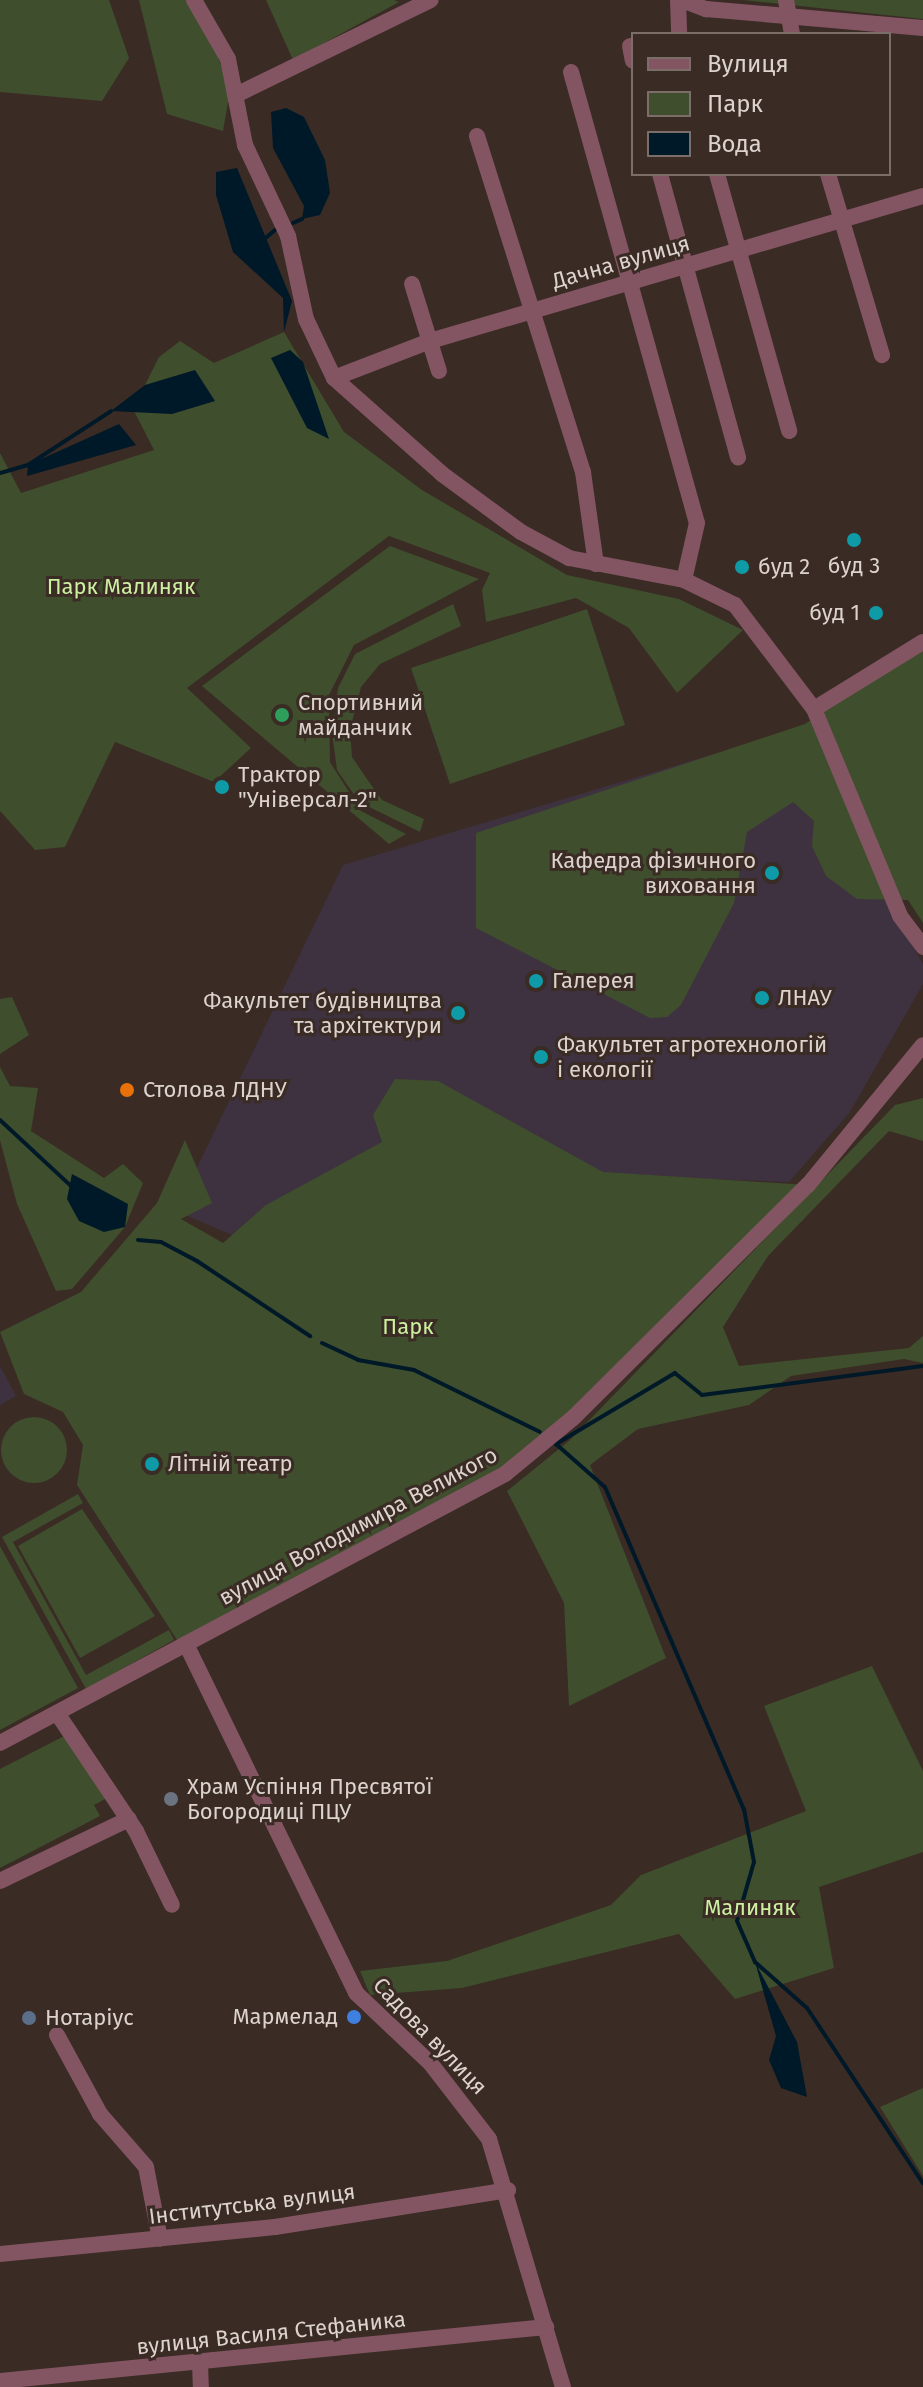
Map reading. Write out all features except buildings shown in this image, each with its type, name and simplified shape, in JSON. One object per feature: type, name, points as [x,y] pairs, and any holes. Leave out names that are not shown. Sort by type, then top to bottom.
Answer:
[{"type":"street","points":[[194,0],[240,93],[235,108],[245,145],[288,236],[306,319],[334,378],[421,457],[521,532],[596,564],[684,580],[735,605],[814,709],[900,916],[923,947]]},
{"type":"street","points":[[240,93],[431,0]]},
{"type":"street","points":[[679,32],[680,0],[787,8],[923,28]]},
{"type":"street","points":[[787,8],[792,32]]},
{"type":"street","points":[[571,72],[634,280],[697,523],[684,580]]},
{"type":"street","points":[[477,136],[583,472],[596,564]]},
{"type":"street","points":[[661,176],[689,266],[738,457]]},
{"type":"street","points":[[718,176],[789,431]]},
{"type":"street","points":[[829,176],[882,355]]},
{"type":"street","name":"Дачна вулиця","points":[[334,378],[430,341],[923,196]]},
{"type":"street","points":[[412,284],[439,371]]},
{"type":"street","points":[[814,709],[923,642]]},
{"type":"street","name":"вулиця Володимира Великого","points":[[0,1743],[516,1464],[573,1418],[808,1185],[923,1045]]},
{"type":"street","name":"Садова вулиця","points":[[186,1644],[343,1971],[466,2103],[508,2190],[563,2387]]},
{"type":"street","points":[[57,1713],[129,1819],[172,1905]]},
{"type":"street","points":[[0,1881],[129,1819]]},
{"type":"street","points":[[57,2035],[100,2114],[146,2167],[160,2239]]},
{"type":"street","name":"Інститутська вулиця","points":[[0,2254],[160,2239],[508,2190]]},
{"type":"street","name":"вулиця Василя Стефаника","points":[[0,2381],[546,2327]]},
{"type":"street","points":[[200,2363],[201,2387]]},
{"type":"shaded area","points":[[808,726],[874,877],[923,964],[923,984],[850,1112],[789,1182],[597,1175],[349,1285],[176,1211],[343,865]]},
{"type":"shaded area","points":[[0,1366],[16,1396],[0,1405]]},
{"type":"green space","points":[[0,0],[109,0],[129,58],[102,101],[0,92]]},
{"type":"green space","points":[[139,0],[198,0],[230,91],[223,131],[167,114]]},
{"type":"green space","points":[[266,0],[394,0],[399,2],[293,60]]},
{"type":"green space","points":[[743,0],[923,0],[923,19]]},
{"type":"green space","name":"Парк Малиняк","points":[[284,332],[344,432],[422,490],[567,575],[679,599],[743,630],[677,693],[629,628],[576,598],[486,622],[482,590],[490,573],[389,536],[187,688],[251,748],[214,782],[115,742],[65,847],[35,850],[0,811],[0,453],[21,493],[154,450],[133,409],[159,357],[180,341],[214,363]]},
{"type":"green space","name":"Спортивний майданчик","points":[[390,546],[479,579],[354,645],[329,695],[330,762],[361,811],[406,834],[389,844],[202,686]]},
{"type":"green space","points":[[453,604],[461,626],[380,664],[361,687],[350,730],[352,757],[369,782],[382,800],[424,819],[420,832],[359,802],[337,770],[332,733],[338,688],[355,654]]},
{"type":"green space","points":[[587,609],[625,725],[450,784],[411,668]]},
{"type":"green space","points":[[923,643],[923,923],[908,900],[857,899],[826,876],[812,846],[814,821],[793,802],[747,832],[734,903],[681,1005],[667,1017],[650,1018],[476,928],[476,833],[805,724]]},
{"type":"green space","points":[[12,997],[29,1035],[0,1054],[0,999]]},
{"type":"green space","points":[[0,1067],[10,1086],[38,1088],[31,1131],[104,1178],[123,1164],[143,1183],[125,1227],[72,1289],[56,1291],[17,1204],[0,1140]]},
{"type":"green space","name":"Парк","points":[[395,1079],[438,1081],[603,1172],[808,1185],[505,1474],[181,1646],[77,1485],[83,1445],[63,1412],[24,1394],[0,1332],[81,1292],[157,1203],[185,1140],[212,1203],[181,1219],[223,1243],[266,1205],[382,1142],[373,1115]]},
{"type":"green space","points":[[923,1098],[923,1141],[889,1131],[768,1256],[723,1327],[739,1366],[909,1348],[923,1336],[923,1363],[904,1359],[791,1376],[749,1405],[638,1429],[590,1465],[666,1658],[569,1706],[564,1603],[507,1491],[570,1440],[895,1105]]},
{"type":"green space","points":[[27,1417],[41,1417],[53,1422],[62,1431],[67,1450],[65,1463],[58,1474],[41,1483],[27,1483],[15,1478],[6,1469],[1,1457],[1,1443],[6,1431],[15,1422]]},
{"type":"green space","points":[[78,1494],[83,1503],[13,1542],[86,1675],[169,1630],[174,1640],[86,1689],[2,1537]]},
{"type":"green space","points":[[82,1509],[155,1616],[80,1658],[18,1546]]},
{"type":"green space","points":[[0,1546],[78,1688],[0,1730]]},
{"type":"green space","name":"Малиняк","points":[[872,1666],[923,1771],[923,1852],[819,1887],[834,1968],[735,1999],[679,1934],[462,1988],[370,1995],[360,1971],[447,1961],[611,1905],[641,1875],[806,1811],[764,1706]]},
{"type":"green space","points":[[68,1734],[109,1797],[94,1805],[100,1816],[0,1868],[0,1769]]},
{"type":"green space","points":[[923,2088],[923,2176],[880,2107]]},
{"type":"water","points":[[286,108],[304,117],[325,160],[330,193],[320,215],[302,219],[304,206],[273,148],[271,112]]},
{"type":"water","points":[[237,168],[292,301],[284,332],[283,298],[233,252],[216,195],[216,172]]},
{"type":"water","points":[[290,350],[303,362],[329,439],[307,428],[271,358]]},
{"type":"water","points":[[195,370],[215,401],[172,414],[111,411],[145,385]]},
{"type":"water","points":[[119,424],[136,445],[27,476],[28,465]]},
{"type":"water","points":[[72,1174],[128,1204],[125,1227],[104,1232],[79,1221],[67,1199]]},
{"type":"water","points":[[755,1962],[797,2042],[807,2097],[781,2088],[769,2060],[776,2036]]},
{"type":"waterway","points":[[293,223],[302,219]]},
{"type":"waterway","points":[[262,241],[275,230]]},
{"type":"waterway","points":[[0,473],[28,465],[111,411]]},
{"type":"waterway","points":[[0,1120],[70,1185]]},
{"type":"waterway","points":[[138,1240],[161,1242],[197,1261],[310,1336]]},
{"type":"waterway","points":[[322,1343],[358,1360],[414,1370],[540,1432]]},
{"type":"waterway","points":[[923,1366],[702,1395],[675,1373],[556,1444],[605,1487],[744,1809],[754,1862],[737,1921],[755,1962],[807,2008],[923,2183]]},
{"type":"place","name":"буд 3","points":[[854,540]]},
{"type":"place","name":"буд 2","points":[[742,567]]},
{"type":"place","name":"буд 1","points":[[876,613]]},
{"type":"place","name":"Спортивний майданчик","points":[[282,715]]},
{"type":"place","name":"Трактор \"Універсал-2\"","points":[[222,787]]},
{"type":"place","name":"Кафедра фізичного виховання","points":[[772,873]]},
{"type":"place","name":"Галерея","points":[[536,981]]},
{"type":"place","name":"ЛНАУ","points":[[762,998]]},
{"type":"place","name":"Факультет будівництва та архітектури","points":[[458,1013]]},
{"type":"place","name":"Факультет агротехнологій і екології","points":[[541,1057]]},
{"type":"place","name":"Столова ЛДНУ","points":[[127,1090]]},
{"type":"place","name":"Літній театр","points":[[152,1464]]},
{"type":"place","name":"Храм Успіння Пресвятої Богородиці ПЦУ","points":[[171,1799]]},
{"type":"place","name":"Мармелад","points":[[354,2017]]},
{"type":"place","name":"Нотаріус","points":[[29,2018]]}]
